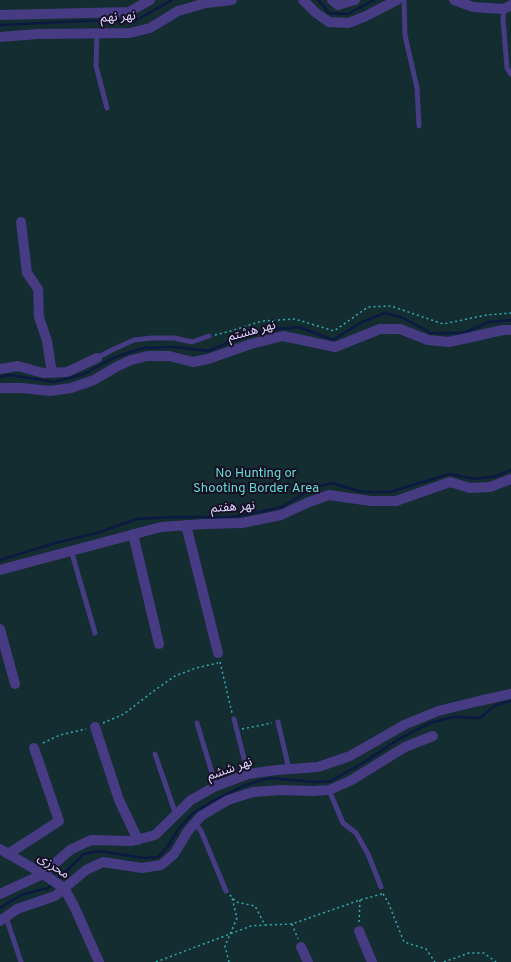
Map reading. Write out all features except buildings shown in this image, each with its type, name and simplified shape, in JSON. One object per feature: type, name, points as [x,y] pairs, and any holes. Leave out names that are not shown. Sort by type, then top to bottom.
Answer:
[{"type":"street","points":[[0,15],[129,12],[150,0]]},
{"type":"street","name":"نهر نهم","points":[[0,37],[38,34],[130,33],[150,28],[178,11],[206,3],[232,0]]},
{"type":"street","points":[[303,0],[316,14],[329,22],[348,23],[364,17],[398,0]]},
{"type":"street","points":[[332,0],[338,5],[355,0]]},
{"type":"street","points":[[454,0],[473,7],[507,7]]},
{"type":"street","points":[[21,222],[27,273],[38,289],[39,317],[47,340],[52,373]]},
{"type":"street","name":"نهر هشتم","points":[[0,388],[22,388],[50,391],[71,388],[94,380],[131,360],[148,356],[169,356],[193,362],[208,359],[251,344],[283,336],[335,348],[380,329],[400,329],[428,340],[449,342],[503,330],[511,330]]},
{"type":"street","points":[[0,369],[18,366],[43,373],[67,372],[97,358]]},
{"type":"street","name":"نهر هفتم","points":[[0,570],[161,527],[242,523],[281,515],[309,502],[329,495],[371,502],[396,501],[450,482],[470,488],[490,487],[511,479]]},
{"type":"street","points":[[186,525],[219,657]]},
{"type":"street","points":[[133,534],[159,644]]},
{"type":"street","points":[[0,629],[15,684]]},
{"type":"street","name":"نهر ششم","points":[[0,894],[46,876],[70,850],[91,840],[132,841],[155,835],[191,800],[216,786],[248,774],[318,767],[350,756],[404,725],[438,712],[511,694]]},
{"type":"street","points":[[95,727],[119,800],[138,840]]},
{"type":"street","points":[[3,919],[17,909],[55,896],[62,886],[86,870],[103,862],[142,868],[161,865],[174,854],[188,831],[201,816],[228,800],[253,792],[281,790],[329,790],[350,781],[405,747],[433,736]]},
{"type":"street","points":[[4,851],[59,821],[34,748]]},
{"type":"street","name":"محرزی","points":[[4,851],[62,886],[74,906],[99,962]]},
{"type":"street","points":[[359,931],[372,962]]},
{"type":"street","points":[[301,947],[308,962]]},
{"type":"lane","points":[[404,0],[405,35],[417,88],[419,126]]},
{"type":"lane","points":[[507,7],[503,19],[507,68],[511,74]]},
{"type":"lane","points":[[96,33],[96,66],[108,108]]},
{"type":"lane","points":[[97,358],[134,340],[174,338],[192,342],[209,336]]},
{"type":"lane","points":[[72,550],[95,633]]},
{"type":"lane","points":[[234,719],[248,774]]},
{"type":"lane","points":[[278,722],[289,769]]},
{"type":"lane","points":[[197,723],[216,786]]},
{"type":"lane","points":[[155,754],[176,815]]},
{"type":"lane","points":[[329,790],[343,823],[356,833],[368,854],[381,887]]},
{"type":"lane","points":[[195,823],[201,831],[226,891]]},
{"type":"lane","points":[[3,919],[20,962]]},
{"type":"path","points":[[209,336],[262,321],[295,319],[334,331],[368,307],[392,306],[444,324],[486,316],[511,314]]},
{"type":"path","points":[[34,748],[60,735],[95,727],[124,714],[175,676],[219,657],[234,719]]},
{"type":"path","points":[[237,731],[278,722]]},
{"type":"path","points":[[226,891],[236,902],[255,906],[265,925]]},
{"type":"path","points":[[156,962],[251,926],[292,924],[360,900],[383,894],[388,902],[404,942],[426,949],[435,962]]},
{"type":"path","points":[[229,962],[224,946],[237,918],[231,897]]},
{"type":"path","points":[[359,931],[360,900]]},
{"type":"path","points":[[292,924],[301,947]]},
{"type":"path","points":[[444,962],[469,953],[484,953],[496,962]]},
{"type":"green space","name":"No Hunting or Shooting Border Area","points":[[0,0],[511,0],[511,962],[0,962]]},
{"type":"waterway","points":[[0,25],[84,21],[135,21],[172,0]]},
{"type":"waterway","points":[[318,0],[329,13],[348,14],[374,0]]},
{"type":"waterway","points":[[0,377],[10,375],[54,382],[84,374],[115,357],[144,348],[176,347],[208,351],[267,330],[299,327],[333,340],[362,322],[385,313],[401,317],[431,333],[464,333],[489,322],[511,320]]},
{"type":"waterway","points":[[0,560],[55,543],[97,533],[137,519],[171,517],[231,517],[282,507],[313,488],[331,483],[363,492],[390,492],[449,474],[475,479],[496,476],[511,470]]},
{"type":"waterway","points":[[57,880],[84,854],[99,851],[144,858],[158,857],[168,846],[179,828],[192,814],[211,802],[243,786],[269,778],[315,782],[331,781],[361,764],[399,739],[430,723],[453,717],[480,718],[496,705],[511,701]]},
{"type":"waterway","points":[[0,908],[21,895],[48,888],[53,884]]}]
